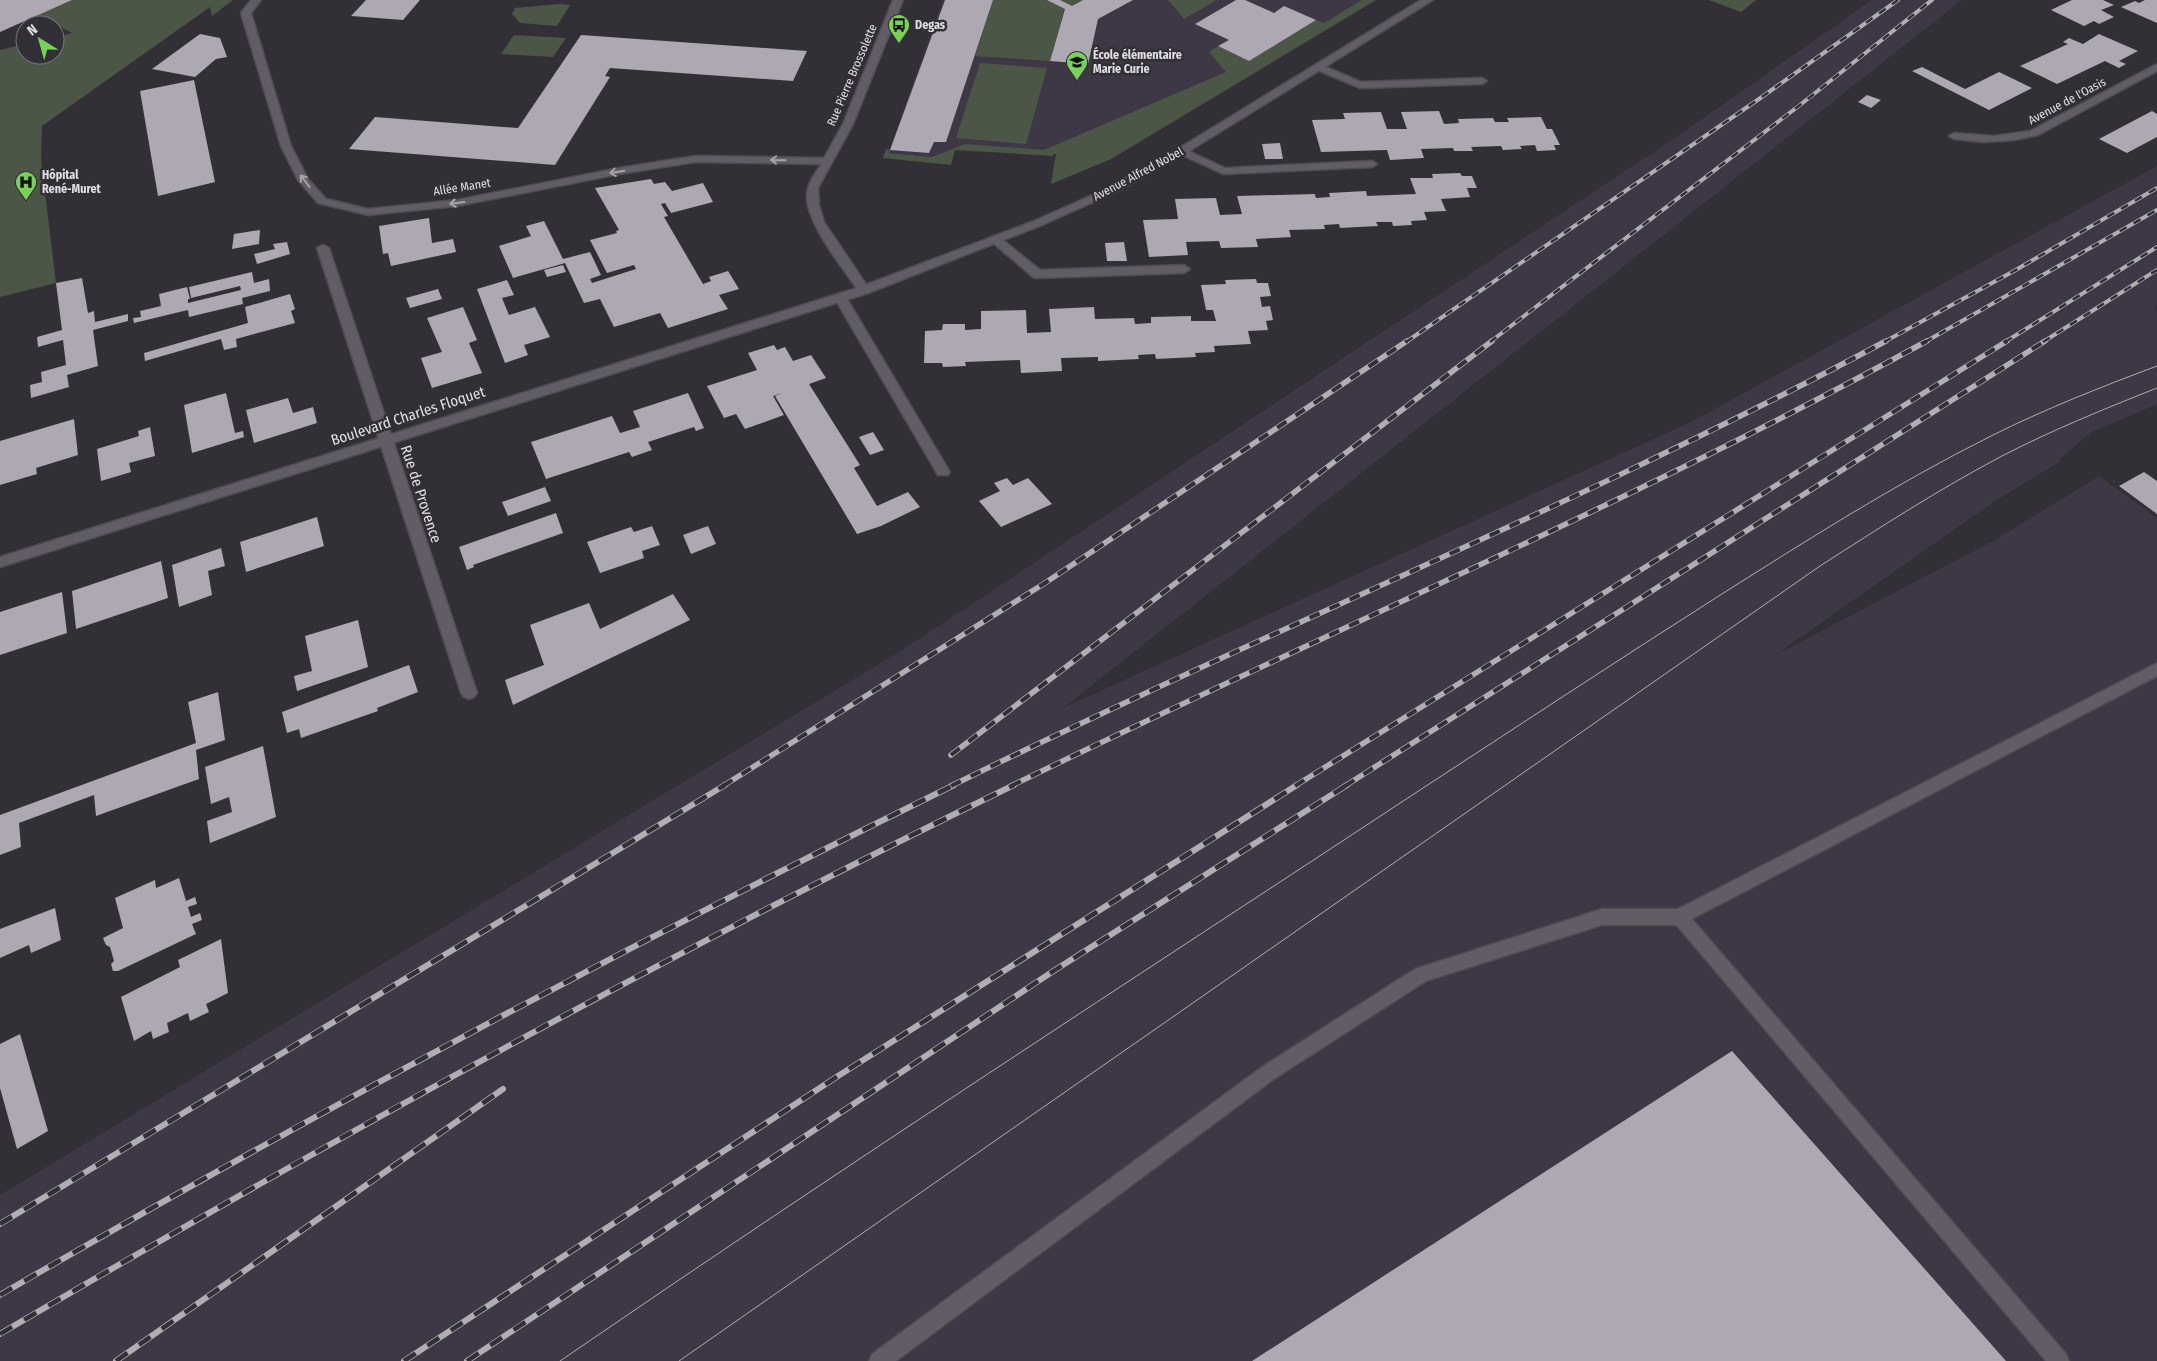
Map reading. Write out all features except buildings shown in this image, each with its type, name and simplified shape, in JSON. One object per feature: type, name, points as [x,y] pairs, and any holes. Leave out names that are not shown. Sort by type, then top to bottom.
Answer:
[{"type":"street","name":"Allée Manet","points":[[256,0],[246,13],[286,146],[303,180],[322,201],[368,212],[457,203],[619,171],[695,159],[827,161]]},
{"type":"street","name":"Rue Pierre Brossolette","points":[[864,290],[835,249],[813,210],[813,188],[848,124],[898,0]]},
{"type":"street","name":"Avenue Alfred Nobel","points":[[826,302],[864,290],[995,239],[1112,190],[1182,151],[1428,0]]},
{"type":"street","points":[[1319,67],[1360,84],[1482,81]]},
{"type":"street","name":"Avenue de l'Oasis","points":[[1954,136],[1988,140],[2012,139],[2034,133],[2157,67]]},
{"type":"street","points":[[1182,151],[1223,171],[1372,164]]},
{"type":"street","points":[[995,239],[1037,274],[1184,269]]},
{"type":"street","name":"Rue de Provence","points":[[323,248],[469,693]]},
{"type":"street","points":[[840,297],[943,472]]},
{"type":"street","name":"Boulevard Charles Floquet","points":[[0,562],[826,302]]},
{"type":"street","points":[[879,1361],[1268,1073],[1421,975],[1602,917],[1680,917],[2157,669]]},
{"type":"street","points":[[1680,917],[2060,1361]]},
{"type":"shaded area","name":"École élémentaire Marie Curie","points":[[943,0],[1376,0],[1111,159],[1051,184],[1056,154],[958,147],[932,157],[888,153]]},
{"type":"shaded area","points":[[1872,0],[1962,0],[1063,708],[1691,422],[2157,166],[2157,306],[2154,308],[2157,310],[2157,404],[2092,432],[2059,459],[2061,461],[1995,501],[1775,655],[1995,540],[2099,476],[2157,518],[2157,1361],[0,1361],[0,1195],[907,647],[1672,140]]},
{"type":"green space","name":"Hôpital René-Muret","points":[[72,0],[233,0],[212,16],[210,7],[42,126],[41,159],[56,283],[0,297],[0,50],[15,46],[15,65],[65,65],[65,35],[72,33],[65,29],[65,15],[37,15]]},
{"type":"green space","points":[[993,0],[1083,0],[1064,10],[1050,61],[975,56]]},
{"type":"green space","points":[[1168,0],[1217,0],[1184,19]]},
{"type":"green space","points":[[1362,0],[1376,0],[1111,159],[1051,184],[1056,154],[1053,154],[1053,156],[955,150],[951,165],[883,158],[886,149],[890,150],[889,153],[932,157],[965,144],[1044,150],[1226,72],[1209,52],[1218,46],[1249,61],[1316,20],[1324,23]]},
{"type":"green space","points":[[1709,0],[1756,0],[1741,12]]},
{"type":"green space","points":[[560,4],[570,5],[557,26],[520,23],[512,14],[515,8]]},
{"type":"green space","points":[[514,35],[566,38],[553,57],[501,54]]},
{"type":"green space","points":[[980,63],[1047,68],[1026,144],[956,138]]},
{"type":"tram line","points":[[560,1361],[989,1073],[1567,694],[1782,556],[1850,514],[1955,454],[2073,399],[2157,366]]},
{"type":"tram line","points":[[679,1361],[1820,566],[1931,496],[2000,457],[2058,429],[2157,388]]},
{"type":"railway","points":[[1406,342],[1759,99],[1898,0]]},
{"type":"railway","points":[[1490,342],[1800,105],[1932,0]]},
{"type":"railway","points":[[1884,342],[2014,271],[2157,188]]},
{"type":"railway","points":[[1925,342],[2157,210]]},
{"type":"railway","points":[[2005,342],[2157,247]]},
{"type":"railway","points":[[2043,342],[2157,270]]},
{"type":"railway","points":[[723,786],[1045,583],[1407,341]]},
{"type":"railway","points":[[951,755],[1492,341]]},
{"type":"railway","points":[[951,786],[1185,675],[1655,458],[1771,401],[1886,341]]},
{"type":"railway","points":[[1011,786],[1587,514],[1815,401],[1927,341]]},
{"type":"railway","points":[[1295,786],[2007,341]]},
{"type":"railway","points":[[1345,786],[2045,341]]},
{"type":"railway","points":[[0,1224],[725,785]]},
{"type":"railway","points":[[0,1295],[235,1161],[472,1032],[712,906],[954,785]]},
{"type":"railway","points":[[0,1334],[250,1190],[502,1049],[756,914],[1014,785]]},
{"type":"railway","points":[[404,1361],[838,1076],[1297,785]]},
{"type":"railway","points":[[467,1361],[1055,970],[1347,785]]},
{"type":"railway","points":[[116,1361],[503,1089]]},
{"type":"place","name":"Degas","points":[[899,44]]},
{"type":"place","name":"École élémentaire Marie Curie","points":[[1077,81]]},
{"type":"place","name":"Hôpital René-Muret","points":[[26,201]]}]
